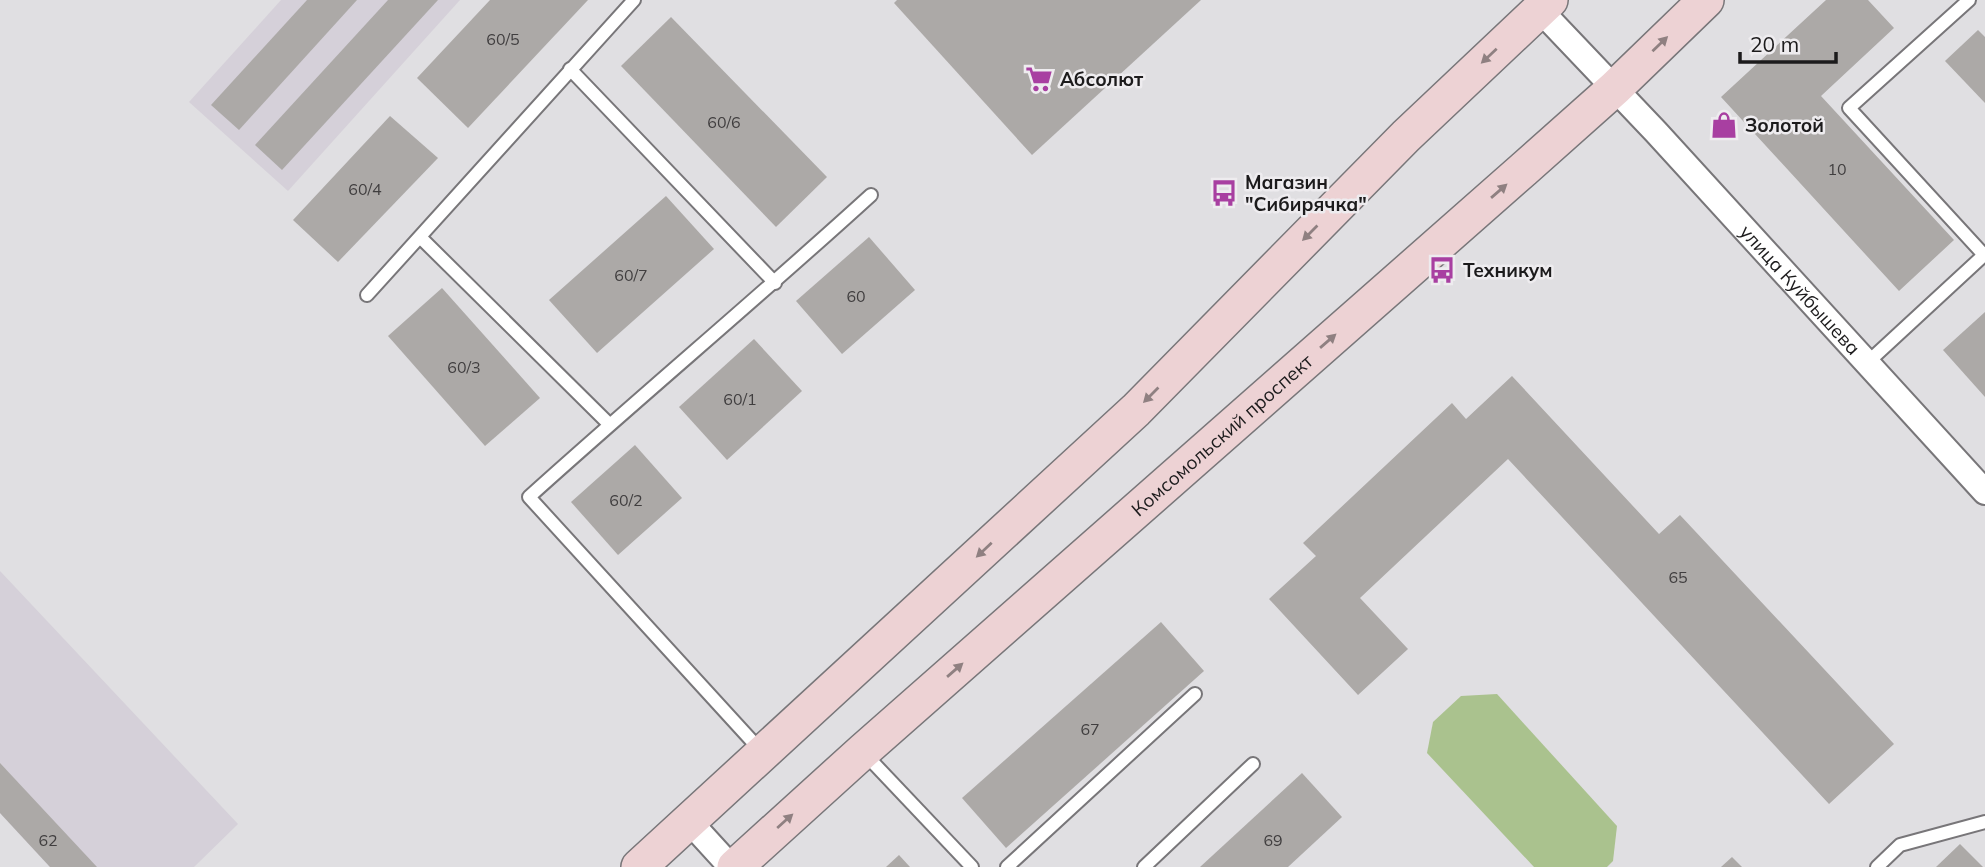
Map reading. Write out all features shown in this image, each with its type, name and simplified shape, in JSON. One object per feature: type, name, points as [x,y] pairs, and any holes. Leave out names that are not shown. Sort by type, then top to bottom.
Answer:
[{"type":"main road","name":"Комсомольский проспект","points":[[733,867],[1615,88],[1706,0]]},
{"type":"main road","points":[[639,867],[1136,410],[1406,136],[1545,5]]},
{"type":"street","name":"улица Куйбышева","points":[[1545,5],[1615,88],[1985,492]]},
{"type":"street","points":[[689,821],[733,867]]},
{"type":"lane","points":[[367,295],[634,0]]},
{"type":"lane","points":[[1867,363],[1985,256],[1849,108],[1969,0]]},
{"type":"lane","points":[[570,69],[775,283]]},
{"type":"lane","points":[[763,753],[529,497],[609,424],[775,283],[871,195]]},
{"type":"lane","points":[[421,238],[609,424]]},
{"type":"lane","points":[[1007,867],[1195,694]]},
{"type":"lane","points":[[863,751],[972,867]]},
{"type":"lane","points":[[1144,867],[1253,764]]},
{"type":"lane","points":[[1877,867],[1900,845],[1985,822]]},
{"type":"shaded area","points":[[281,0],[460,0],[288,191],[189,102]]},
{"type":"shaded area","points":[[0,571],[238,824],[194,867],[50,867],[0,813]]},
{"type":"green space","points":[[1497,694],[1617,826],[1613,861],[1607,867],[1534,867],[1427,753],[1433,722],[1461,696]]},
{"type":"building","points":[[307,0],[357,0],[239,130],[211,105]]},
{"type":"building","points":[[388,0],[438,0],[282,170],[255,145]]},
{"type":"building","points":[[490,0],[588,0],[468,128],[417,78]]},
{"type":"building","name":"Абсолют","points":[[897,0],[1201,0],[1032,155],[894,3]]},
{"type":"building","points":[[1826,0],[1868,0],[1894,28],[1821,96],[1954,240],[1899,291],[1721,97]]},
{"type":"building","points":[[671,17],[827,177],[776,227],[621,66]]},
{"type":"building","points":[[1978,30],[1985,37],[1985,103],[1945,61]]},
{"type":"building","points":[[390,116],[438,158],[338,262],[293,220]]},
{"type":"building","points":[[666,196],[714,249],[597,353],[549,300]]},
{"type":"building","points":[[869,237],[915,290],[842,354],[796,301]]},
{"type":"building","points":[[442,288],[540,398],[485,446],[388,336]]},
{"type":"building","points":[[1985,312],[1985,397],[1943,350]]},
{"type":"building","points":[[754,339],[802,391],[727,460],[679,407]]},
{"type":"building","points":[[1512,376],[1659,534],[1680,515],[1894,744],[1829,804],[1508,459],[1360,598],[1408,649],[1358,695],[1269,599],[1316,556],[1303,543],[1452,403],[1466,419]]},
{"type":"building","points":[[635,445],[682,498],[618,555],[571,502]]},
{"type":"building","points":[[1161,622],[1204,671],[1006,848],[962,798]]},
{"type":"building","points":[[0,763],[97,867],[50,867],[0,813]]},
{"type":"building","points":[[1302,773],[1342,817],[1288,867],[1200,867]]},
{"type":"building","points":[[1960,844],[1983,867],[1936,867]]},
{"type":"building","points":[[899,855],[910,867],[886,867]]},
{"type":"building","points":[[1732,857],[1742,867],[1721,867]]},
{"type":"place","name":"Абсолют","points":[[1039,79]]},
{"type":"place","name":"Золотой","points":[[1724,125]]},
{"type":"place","name":"Магазин \"Сибирячка\"","points":[[1224,193]]},
{"type":"place","name":"Техникум","points":[[1442,270]]}]
